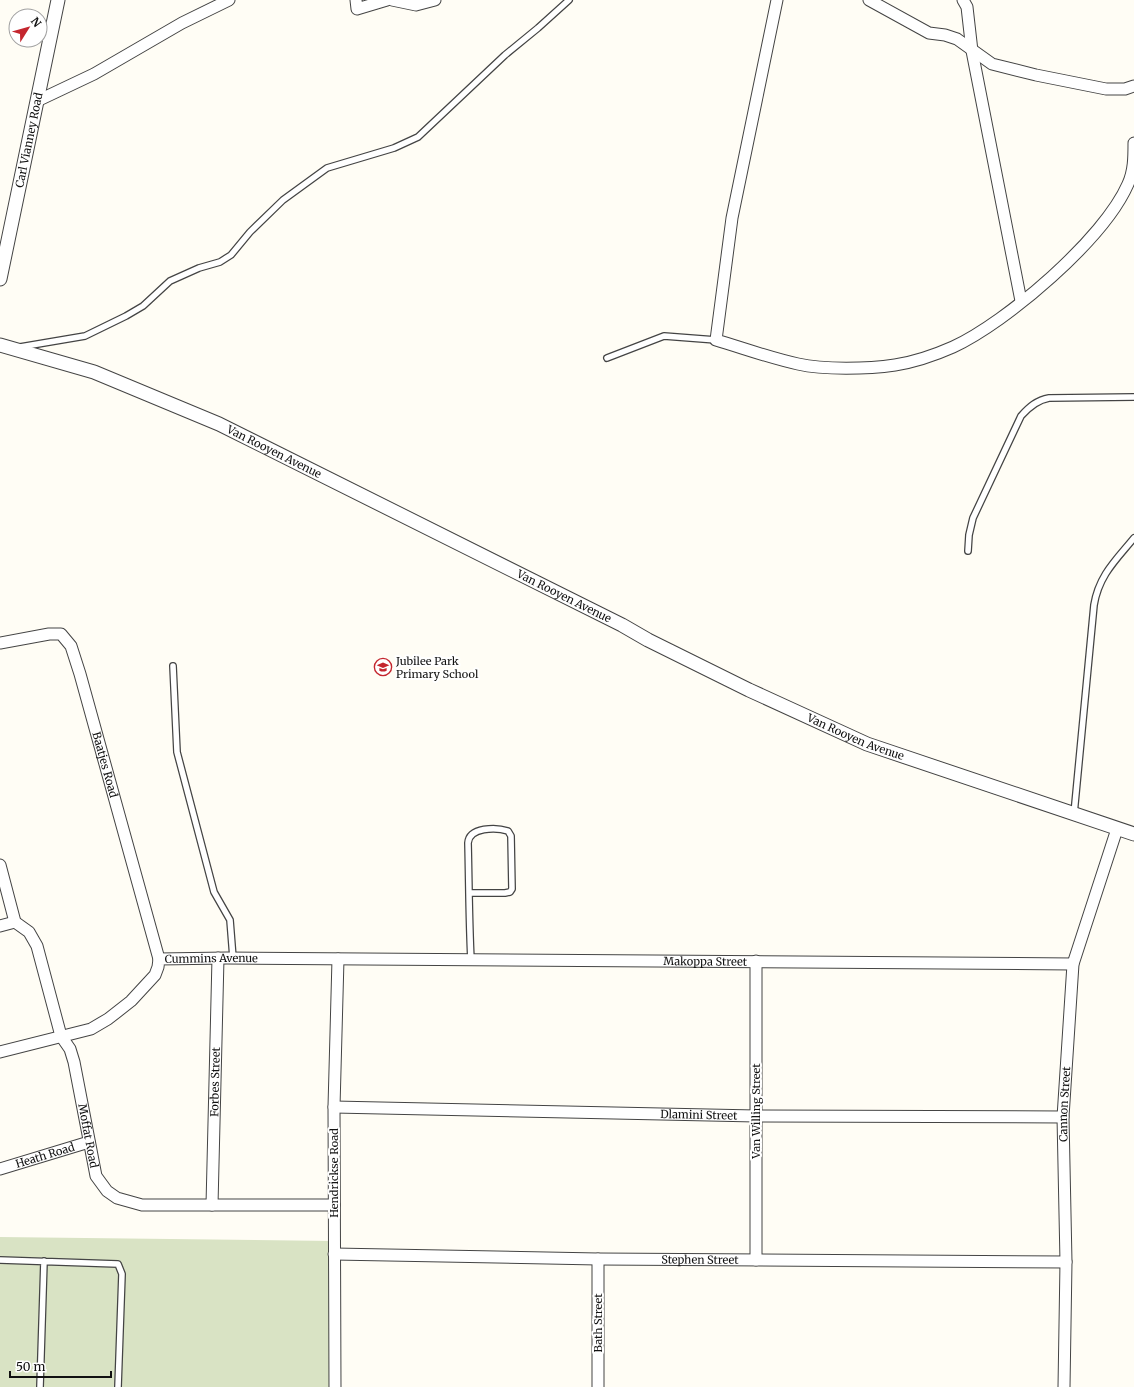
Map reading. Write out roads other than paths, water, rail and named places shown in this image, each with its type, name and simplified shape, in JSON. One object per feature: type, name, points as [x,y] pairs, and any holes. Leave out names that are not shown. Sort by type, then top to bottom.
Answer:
[{"type":"street","name":"Carl Vianney Road","points":[[0,279],[58,0]]},
{"type":"street","points":[[37,101],[94,74],[182,23],[229,0]]},
{"type":"street","points":[[356,0],[357,9],[387,0]]},
{"type":"street","points":[[392,0],[416,5],[435,0]]},
{"type":"street","points":[[777,0],[732,218],[716,340],[798,364],[809,366],[869,368],[896,365],[952,347],[992,324],[1057,272],[1085,244],[1108,216],[1123,194],[1134,169],[1134,142]]},
{"type":"street","points":[[869,0],[929,33],[945,35],[957,39],[992,64],[1036,75],[1106,89],[1125,89],[1134,86]]},
{"type":"street","points":[[963,0],[968,8],[972,51],[1021,301]]},
{"type":"street","name":"Van Rooyen Avenue","points":[[0,345],[15,348],[94,372],[219,424],[622,625],[648,640],[820,724],[867,744],[1134,834]]},
{"type":"street","name":"Baatjes Road","points":[[0,643],[49,634],[61,634],[71,646],[159,959]]},
{"type":"street","name":"Cannon Street","points":[[1064,1387],[1066,1262],[1063,1116],[1073,964],[1117,829]]},
{"type":"street","points":[[0,865],[15,922],[0,926]]},
{"type":"street","name":"Moffat Road","points":[[15,922],[29,932],[37,946],[61,1036],[70,1049],[74,1062],[96,1176],[107,1191],[117,1198],[127,1202],[158,1206],[334,1205]]},
{"type":"street","name":"Forbes Street","points":[[212,1205],[218,958]]},
{"type":"street","name":"Cummins Avenue","points":[[0,1052],[91,1029],[114,1015],[131,1001],[155,976],[159,959],[338,959]]},
{"type":"street","name":"Makoppa Street","points":[[338,959],[1073,964]]},
{"type":"street","name":"Hendrickse Road","points":[[335,1387],[334,1107],[338,959]]},
{"type":"street","name":"Van Willing Street","points":[[756,961],[756,1260]]},
{"type":"street","name":"Dlamini Street","points":[[334,1107],[756,1116],[1063,1116]]},
{"type":"street","name":"Heath Road","points":[[0,1169],[89,1142]]},
{"type":"street","name":"Stephen Street","points":[[334,1254],[598,1259],[1066,1262]]},
{"type":"street","name":"Bath Street","points":[[598,1259],[598,1387]]},
{"type":"lane","points":[[15,348],[86,336],[143,306],[170,281],[199,268],[220,262],[231,255],[255,227],[283,200],[327,168],[394,148],[418,137],[506,55],[569,0]]},
{"type":"lane","points":[[607,358],[664,336],[716,340]]},
{"type":"lane","points":[[968,551],[969,535],[973,518],[1021,416],[1028,408],[1042,399],[1049,398],[1134,397]]},
{"type":"lane","points":[[1074,814],[1097,589],[1103,576],[1134,538]]},
{"type":"lane","points":[[173,666],[177,752],[214,892],[230,920],[234,958]]},
{"type":"lane","points":[[469,893],[505,893],[510,892],[512,889],[511,836],[508,831],[478,830],[471,834],[468,838],[469,893],[471,960]]},
{"type":"lane","points":[[0,1260],[115,1263],[120,1268],[118,1387]]},
{"type":"lane","points":[[40,1387],[44,1261]]},
{"type":"place","name":"Jubilee Park Primary School","points":[[383,667]]}]
